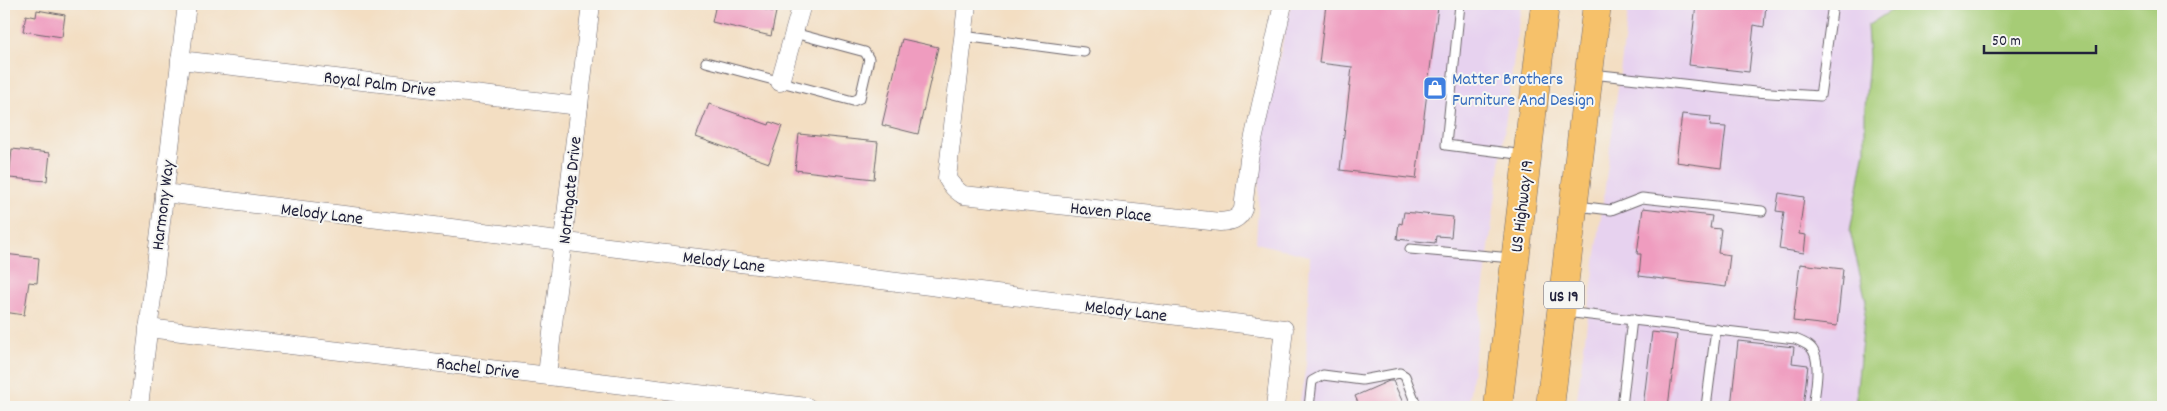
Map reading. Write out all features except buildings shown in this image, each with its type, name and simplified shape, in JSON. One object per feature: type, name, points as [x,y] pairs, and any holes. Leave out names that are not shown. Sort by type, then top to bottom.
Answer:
[{"type":"highway","name":"US Highway 19","points":[[1498,407],[1545,4]]},
{"type":"highway","name":"US 19","points":[[1550,407],[1597,4]]},
{"type":"highway","points":[[1503,358],[1509,407]]},
{"type":"street","name":"Harmony Way","points":[[138,407],[187,4]]},
{"type":"street","name":"Northgate Drive","points":[[547,375],[564,242],[590,4]]},
{"type":"street","points":[[780,82],[802,4]]},
{"type":"street","name":"Haven Place","points":[[967,4],[947,178],[950,185],[963,195],[1220,222],[1230,221],[1241,216],[1243,209],[1249,159],[1282,4]]},
{"type":"street","name":"Royal Palm Drive","points":[[180,60],[579,106]]},
{"type":"street","name":"Melody Lane","points":[[164,194],[1284,329],[1275,407]]},
{"type":"street","name":"Rachel Drive","points":[[148,328],[547,375],[715,402],[808,407]]},
{"type":"lane","points":[[1460,4],[1446,145],[1527,155]]},
{"type":"lane","points":[[1589,74],[1755,92],[1820,96],[1833,4]]},
{"type":"lane","points":[[706,62],[853,101],[860,98],[869,59],[865,52],[794,33]]},
{"type":"lane","points":[[963,36],[1084,52]]},
{"type":"lane","points":[[1574,206],[1611,210],[1642,198],[1762,210]]},
{"type":"lane","points":[[1410,249],[1515,259]]},
{"type":"lane","points":[[1562,312],[1795,338],[1811,347],[1816,359],[1817,372],[1813,407]]},
{"type":"lane","points":[[1622,407],[1632,320]]},
{"type":"lane","points":[[1706,407],[1716,329]]},
{"type":"lane","points":[[1309,407],[1312,381],[1323,375],[1362,380],[1400,373],[1405,376],[1417,407]]},
{"type":"shaded area","points":[[1291,4],[1521,4],[1468,407],[1299,407],[1306,365],[1310,256],[1256,243],[1262,135]]},
{"type":"shaded area","points":[[1629,4],[1898,4],[1898,6],[1867,26],[1869,58],[1865,108],[1865,150],[1850,231],[1866,301],[1855,407],[1576,407]]},
{"type":"green space","points":[[1898,4],[2163,4],[2163,407],[1855,407],[1866,301],[1850,231],[1865,150],[1865,108],[1869,58],[1867,26],[1898,6]]},
{"type":"place","name":"Matter Brothers Furniture And Design","points":[[1435,88]]}]
